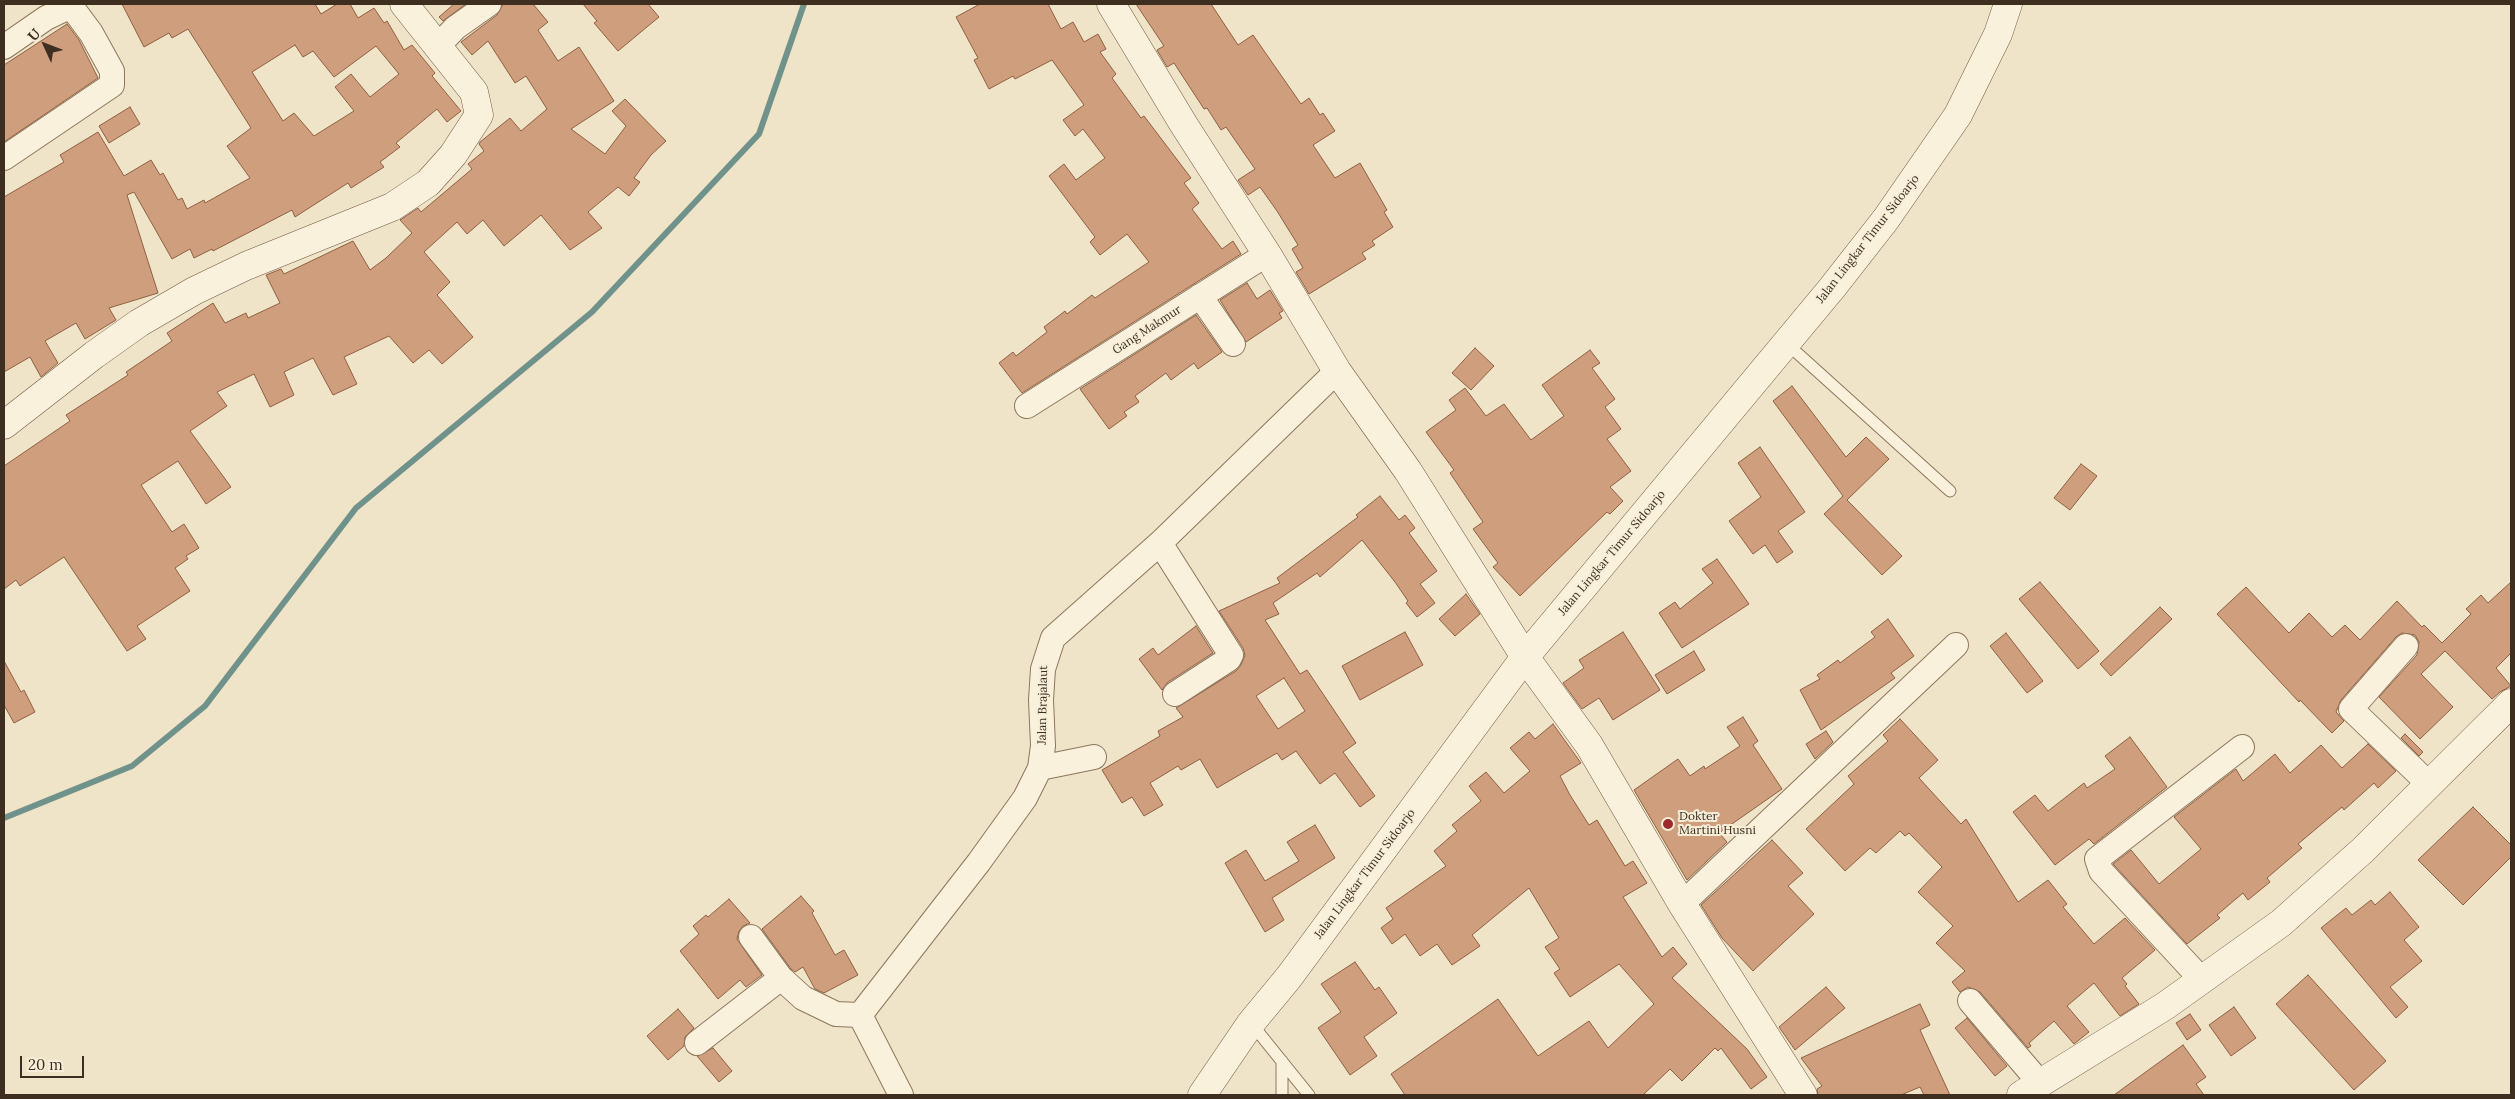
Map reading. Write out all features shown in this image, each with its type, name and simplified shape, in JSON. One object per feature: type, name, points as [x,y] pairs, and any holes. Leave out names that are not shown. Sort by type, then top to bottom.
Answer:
[{"type":"street","points":[[4,425],[94,355],[140,323],[194,291],[255,262],[392,206],[428,183],[453,155],[478,115],[474,92],[404,4]]},
{"type":"street","points":[[438,46],[455,28],[489,4]]},
{"type":"street","points":[[1111,4],[1184,125],[1267,254],[1331,362],[1408,471],[1525,658],[1589,745],[1682,904],[1803,1095]]},
{"type":"street","name":"Jalan Lingkar Timur Sidoarjo","points":[[1202,1095],[1251,1024],[1295,969],[1525,658],[1832,288],[1886,219],[1958,115],[1998,34],[2008,4]]},
{"type":"street","points":[[4,47],[41,11],[73,5],[92,32],[112,71],[112,85],[4,158]]},
{"type":"street","name":"Gang Makmur","points":[[1028,406],[1267,254]]},
{"type":"street","points":[[1200,296],[1233,344]]},
{"type":"street","name":"Jalan Brajalaut","points":[[860,1015],[979,862],[1025,798],[1040,768],[1043,746],[1042,680],[1045,658],[1053,638],[1160,543],[1331,362]]},
{"type":"street","points":[[1160,543],[1231,655],[1228,659],[1175,694]]},
{"type":"street","points":[[1682,904],[1956,645]]},
{"type":"street","points":[[2406,646],[2351,709],[2429,784]]},
{"type":"street","points":[[1970,1001],[2030,1089],[2164,1006],[2281,923],[2363,850],[2511,703]]},
{"type":"street","points":[[2202,980],[2102,871],[2096,859],[2242,747]]},
{"type":"street","points":[[1040,768],[1094,758]]},
{"type":"street","points":[[750,937],[781,978],[803,998],[829,1011],[860,1015],[901,1095]]},
{"type":"street","points":[[697,1043],[781,978]]},
{"type":"lane","points":[[1786,342],[1950,491]]},
{"type":"lane","points":[[1251,1024],[1309,1095]]},
{"type":"lane","points":[[1282,1060],[1282,1095]]},
{"type":"building","points":[[122,4],[315,4],[321,14],[337,4],[350,4],[358,18],[374,8],[384,23],[387,21],[404,50],[412,45],[435,73],[432,76],[461,111],[447,122],[437,109],[396,143],[400,147],[380,162],[384,167],[351,188],[348,183],[295,217],[292,210],[213,251],[212,249],[194,258],[190,249],[172,259],[134,192],[127,195],[158,293],[109,308],[116,320],[85,339],[76,323],[45,341],[58,363],[41,377],[30,357],[4,372],[4,197],[64,162],[60,155],[98,132],[124,176],[151,160],[160,175],[163,173],[178,200],[182,198],[187,209],[204,200],[205,203],[250,178],[227,146],[251,128],[188,29],[172,38],[169,33],[144,47]],"holes":[[[295,45],[303,57],[313,51],[334,77],[376,46],[399,74],[370,97],[351,74],[335,87],[354,111],[314,136],[294,113],[283,121],[252,72]]]},
{"type":"building","points":[[454,4],[466,4],[443,21],[439,17]]},
{"type":"building","points":[[503,4],[533,4],[548,22],[538,30],[558,61],[579,47],[614,101],[571,129],[605,154],[626,126],[612,111],[625,99],[666,141],[651,155],[634,178],[640,182],[629,196],[618,187],[588,212],[602,228],[570,250],[541,215],[504,246],[483,220],[467,234],[457,222],[424,252],[450,282],[437,295],[473,337],[442,364],[429,350],[413,363],[389,336],[344,357],[357,384],[333,395],[313,358],[284,372],[294,395],[270,407],[254,374],[217,392],[227,406],[190,431],[231,487],[206,504],[178,461],[141,485],[172,532],[184,524],[199,548],[186,556],[188,559],[175,568],[190,591],[137,626],[146,639],[127,651],[64,557],[20,586],[16,580],[4,589],[4,466],[70,421],[66,415],[128,375],[126,372],[172,341],[167,333],[213,303],[225,323],[246,313],[248,318],[280,303],[266,275],[281,269],[284,274],[353,241],[370,270],[386,258],[412,233],[400,220],[418,208],[421,212],[472,169],[468,164],[484,151],[479,144],[480,142],[510,118],[521,131],[547,109],[526,76],[515,83],[488,41],[472,55],[461,42],[497,15]]},
{"type":"building","points":[[583,4],[648,4],[659,17],[618,51],[594,23],[597,21]]},
{"type":"building","points":[[980,4],[1048,4],[1061,29],[1073,22],[1084,42],[1098,34],[1106,49],[1100,52],[1116,74],[1112,78],[1141,118],[1144,116],[1191,178],[1184,183],[1199,203],[1192,209],[1222,249],[1233,241],[1241,254],[1022,393],[999,363],[1013,352],[1016,356],[1047,332],[1044,327],[1065,311],[1067,314],[1092,295],[1095,298],[1149,262],[1127,234],[1100,255],[1090,242],[1095,237],[1049,176],[1064,164],[1076,180],[1105,158],[1083,129],[1075,136],[1063,120],[1084,105],[1052,60],[1015,79],[1013,76],[989,89],[974,60],[978,58],[956,17]]},
{"type":"building","points":[[1136,4],[1211,4],[1238,45],[1253,35],[1301,104],[1309,98],[1320,115],[1323,113],[1335,131],[1313,145],[1335,178],[1360,163],[1387,210],[1384,212],[1393,227],[1372,241],[1375,245],[1362,253],[1366,259],[1309,294],[1296,272],[1303,268],[1292,249],[1298,245],[1277,211],[1260,187],[1248,195],[1238,180],[1255,169],[1226,127],[1221,130],[1207,108],[1204,109],[1174,63],[1167,67],[1157,50],[1164,46]]},
{"type":"building","points":[[67,24],[79,40],[98,78],[4,142],[4,65]]},
{"type":"building","points":[[130,107],[140,124],[109,143],[99,126]]},
{"type":"building","points":[[1247,283],[1257,299],[1270,290],[1283,311],[1279,313],[1282,318],[1246,342],[1220,300]]},
{"type":"building","points":[[1196,315],[1222,352],[1198,369],[1194,363],[1171,380],[1166,373],[1135,396],[1139,402],[1124,412],[1127,416],[1109,429],[1080,389]]},
{"type":"building","points":[[1475,348],[1494,366],[1471,390],[1452,373]]},
{"type":"building","points":[[1590,350],[1600,363],[1592,368],[1615,399],[1605,407],[1621,429],[1607,439],[1631,471],[1610,487],[1623,501],[1610,514],[1607,512],[1520,596],[1493,567],[1498,563],[1473,529],[1483,522],[1450,473],[1454,470],[1426,432],[1456,410],[1449,400],[1465,388],[1486,416],[1504,404],[1531,440],[1564,416],[1542,385]]},
{"type":"building","points":[[1792,386],[1846,457],[1866,437],[1889,459],[1847,500],[1902,556],[1882,575],[1824,514],[1843,496],[1773,401]]},
{"type":"building","points":[[1760,447],[1805,512],[1778,531],[1793,552],[1777,563],[1765,545],[1753,554],[1729,521],[1761,497],[1738,463]]},
{"type":"building","points":[[2081,464],[2097,476],[2070,510],[2054,498]]},
{"type":"building","points":[[1380,496],[1399,520],[1405,515],[1415,528],[1409,533],[1437,571],[1420,584],[1435,603],[1417,617],[1406,603],[1408,601],[1395,582],[1362,540],[1320,577],[1317,573],[1273,603],[1279,614],[1265,620],[1300,674],[1307,670],[1356,743],[1343,752],[1375,796],[1360,807],[1335,773],[1320,784],[1296,751],[1282,760],[1277,753],[1217,788],[1200,759],[1181,770],[1178,766],[1150,783],[1163,805],[1144,816],[1132,797],[1122,803],[1102,770],[1160,736],[1158,731],[1183,717],[1176,708],[1236,671],[1241,665],[1245,655],[1243,648],[1219,611],[1280,583],[1277,578],[1358,517],[1356,515]],"holes":[[[1284,678],[1305,711],[1278,729],[1256,696]]]},
{"type":"building","points":[[1717,559],[1749,604],[1682,648],[1659,613],[1675,602],[1680,609],[1713,583],[1702,569]]},
{"type":"building","points":[[2040,582],[2099,651],[2078,669],[2019,599]]},
{"type":"building","points":[[2511,582],[2511,653],[2496,668],[2511,686],[2492,699],[2445,651],[2421,674],[2453,707],[2420,739],[2379,697],[2417,655],[2419,642],[2415,635],[2402,633],[2396,637],[2341,700],[2336,712],[2344,721],[2332,733],[2300,700],[2299,702],[2217,614],[2246,587],[2289,633],[2309,613],[2332,637],[2345,625],[2360,640],[2397,601],[2422,627],[2424,625],[2442,643],[2471,614],[2466,609],[2481,595],[2488,603]]},
{"type":"building","points":[[1466,594],[1480,614],[1455,636],[1439,619]]},
{"type":"building","points":[[2160,607],[2172,619],[2111,676],[2100,664]]},
{"type":"building","points":[[1888,619],[1914,656],[1891,673],[1895,678],[1821,730],[1800,690],[1820,679],[1817,675],[1838,660],[1840,663],[1875,637],[1871,632]]},
{"type":"building","points":[[1196,626],[1213,653],[1168,682],[1162,690],[1139,659],[1153,648],[1158,655]]},
{"type":"building","points":[[1405,632],[1423,665],[1360,700],[1342,666]]},
{"type":"building","points":[[1623,632],[1660,690],[1613,720],[1599,698],[1582,709],[1563,683],[1584,668],[1579,660]]},
{"type":"building","points":[[2006,633],[2043,681],[2027,693],[1990,646]]},
{"type":"building","points":[[1694,651],[1705,670],[1667,694],[1655,675]]},
{"type":"building","points":[[4,661],[21,692],[24,690],[35,712],[14,723],[4,705]]},
{"type":"building","points":[[1743,717],[1758,741],[1753,745],[1782,789],[1719,833],[1727,842],[1687,880],[1634,790],[1678,759],[1690,776],[1704,766],[1705,769],[1740,746],[1727,727]]},
{"type":"building","points":[[1900,719],[1938,760],[1919,778],[1961,824],[1966,819],[2018,902],[2048,880],[2067,904],[2063,907],[2094,944],[2125,918],[2155,950],[2122,978],[2127,984],[2125,986],[2139,1004],[2120,1016],[2094,983],[2067,1006],[2089,1032],[2074,1044],[2054,1021],[2029,1043],[2031,1046],[2028,1048],[1980,992],[1968,987],[1960,992],[1952,982],[1965,971],[1936,943],[1953,926],[1918,892],[1942,867],[1909,833],[1905,836],[1900,831],[1876,853],[1870,848],[1845,871],[1806,829],[1854,784],[1848,776],[1888,741],[1883,735]]},
{"type":"building","points":[[1553,724],[1581,763],[1560,776],[1570,795],[1589,825],[1597,820],[1625,866],[1633,861],[1647,883],[1623,897],[1662,957],[1673,947],[1687,964],[1672,978],[1747,1049],[1767,1077],[1751,1089],[1721,1048],[1718,1051],[1715,1048],[1682,1081],[1670,1069],[1643,1095],[1405,1095],[1391,1074],[1498,999],[1538,1056],[1589,1021],[1608,1048],[1654,1004],[1619,964],[1570,997],[1554,973],[1560,969],[1545,947],[1559,938],[1529,888],[1472,935],[1480,946],[1452,965],[1437,944],[1420,956],[1405,934],[1392,944],[1381,928],[1393,919],[1386,908],[1446,866],[1434,851],[1457,831],[1452,825],[1481,801],[1469,786],[1486,772],[1504,793],[1530,771],[1510,748],[1529,732],[1535,739]]},
{"type":"building","points":[[1826,731],[1833,742],[1815,759],[1806,744]]},
{"type":"building","points":[[2405,734],[2423,752],[2419,756],[2401,738]]},
{"type":"building","points":[[2130,737],[2167,787],[2094,844],[2089,839],[2055,865],[2013,812],[2035,795],[2048,811],[2084,783],[2087,788],[2115,769],[2105,756]]},
{"type":"building","points":[[2368,744],[2396,771],[2378,788],[2374,783],[2344,810],[2342,807],[2298,844],[2302,848],[2267,878],[2270,882],[2248,900],[2243,893],[2217,915],[2220,918],[2187,944],[2113,864],[2131,850],[2159,884],[2201,849],[2174,817],[2236,769],[2243,781],[2275,754],[2290,773],[2321,745],[2342,768]]},
{"type":"building","points":[[2473,807],[2511,845],[2511,857],[2463,905],[2418,860]]},
{"type":"building","points":[[1315,825],[1335,858],[1272,898],[1284,920],[1265,932],[1225,863],[1246,850],[1265,881],[1299,861],[1287,842]]},
{"type":"building","points":[[1772,840],[1803,873],[1788,886],[1814,914],[1753,971],[1722,938],[1701,905]]},
{"type":"building","points":[[2390,892],[2419,927],[2404,940],[2422,961],[2390,987],[2408,1007],[2396,1018],[2321,928],[2346,908],[2352,915],[2371,900],[2375,905]]},
{"type":"building","points":[[801,896],[814,911],[812,913],[835,955],[844,950],[858,975],[824,993],[815,989],[803,967],[795,972],[791,969],[762,929]]},
{"type":"building","points":[[729,899],[750,923],[743,926],[739,931],[737,939],[762,975],[746,987],[740,980],[718,999],[680,951],[699,934],[693,926],[706,915],[708,917]]},
{"type":"building","points":[[1355,962],[1375,990],[1379,987],[1397,1013],[1364,1037],[1377,1056],[1350,1075],[1318,1028],[1341,1012],[1321,984]]},
{"type":"building","points":[[2308,975],[2386,1061],[2354,1090],[2276,1004]]},
{"type":"building","points":[[1826,987],[1845,1008],[1795,1050],[1779,1027]]},
{"type":"building","points":[[1920,1004],[1930,1025],[1920,1030],[1950,1095],[1924,1095],[1920,1087],[1901,1095],[1818,1095],[1817,1089],[1822,1086],[1801,1058]]},
{"type":"building","points":[[2234,1007],[2256,1038],[2231,1056],[2209,1025]]},
{"type":"building","points":[[678,1009],[694,1028],[685,1037],[684,1046],[668,1060],[647,1036]]},
{"type":"building","points":[[2190,1014],[2201,1030],[2187,1040],[2176,1023]]},
{"type":"building","points":[[1967,1018],[2007,1066],[1995,1076],[1955,1028]]},
{"type":"building","points":[[2183,1045],[2206,1077],[2196,1084],[2204,1095],[2114,1095]]},
{"type":"building","points":[[713,1048],[732,1071],[719,1082],[697,1056]]},
{"type":"waterway","points":[[4,818],[132,766],[205,706],[356,508],[592,312],[759,134],[804,4]]},
{"type":"place","name":"Dokter Martini Husni","points":[[1668,824]]}]
